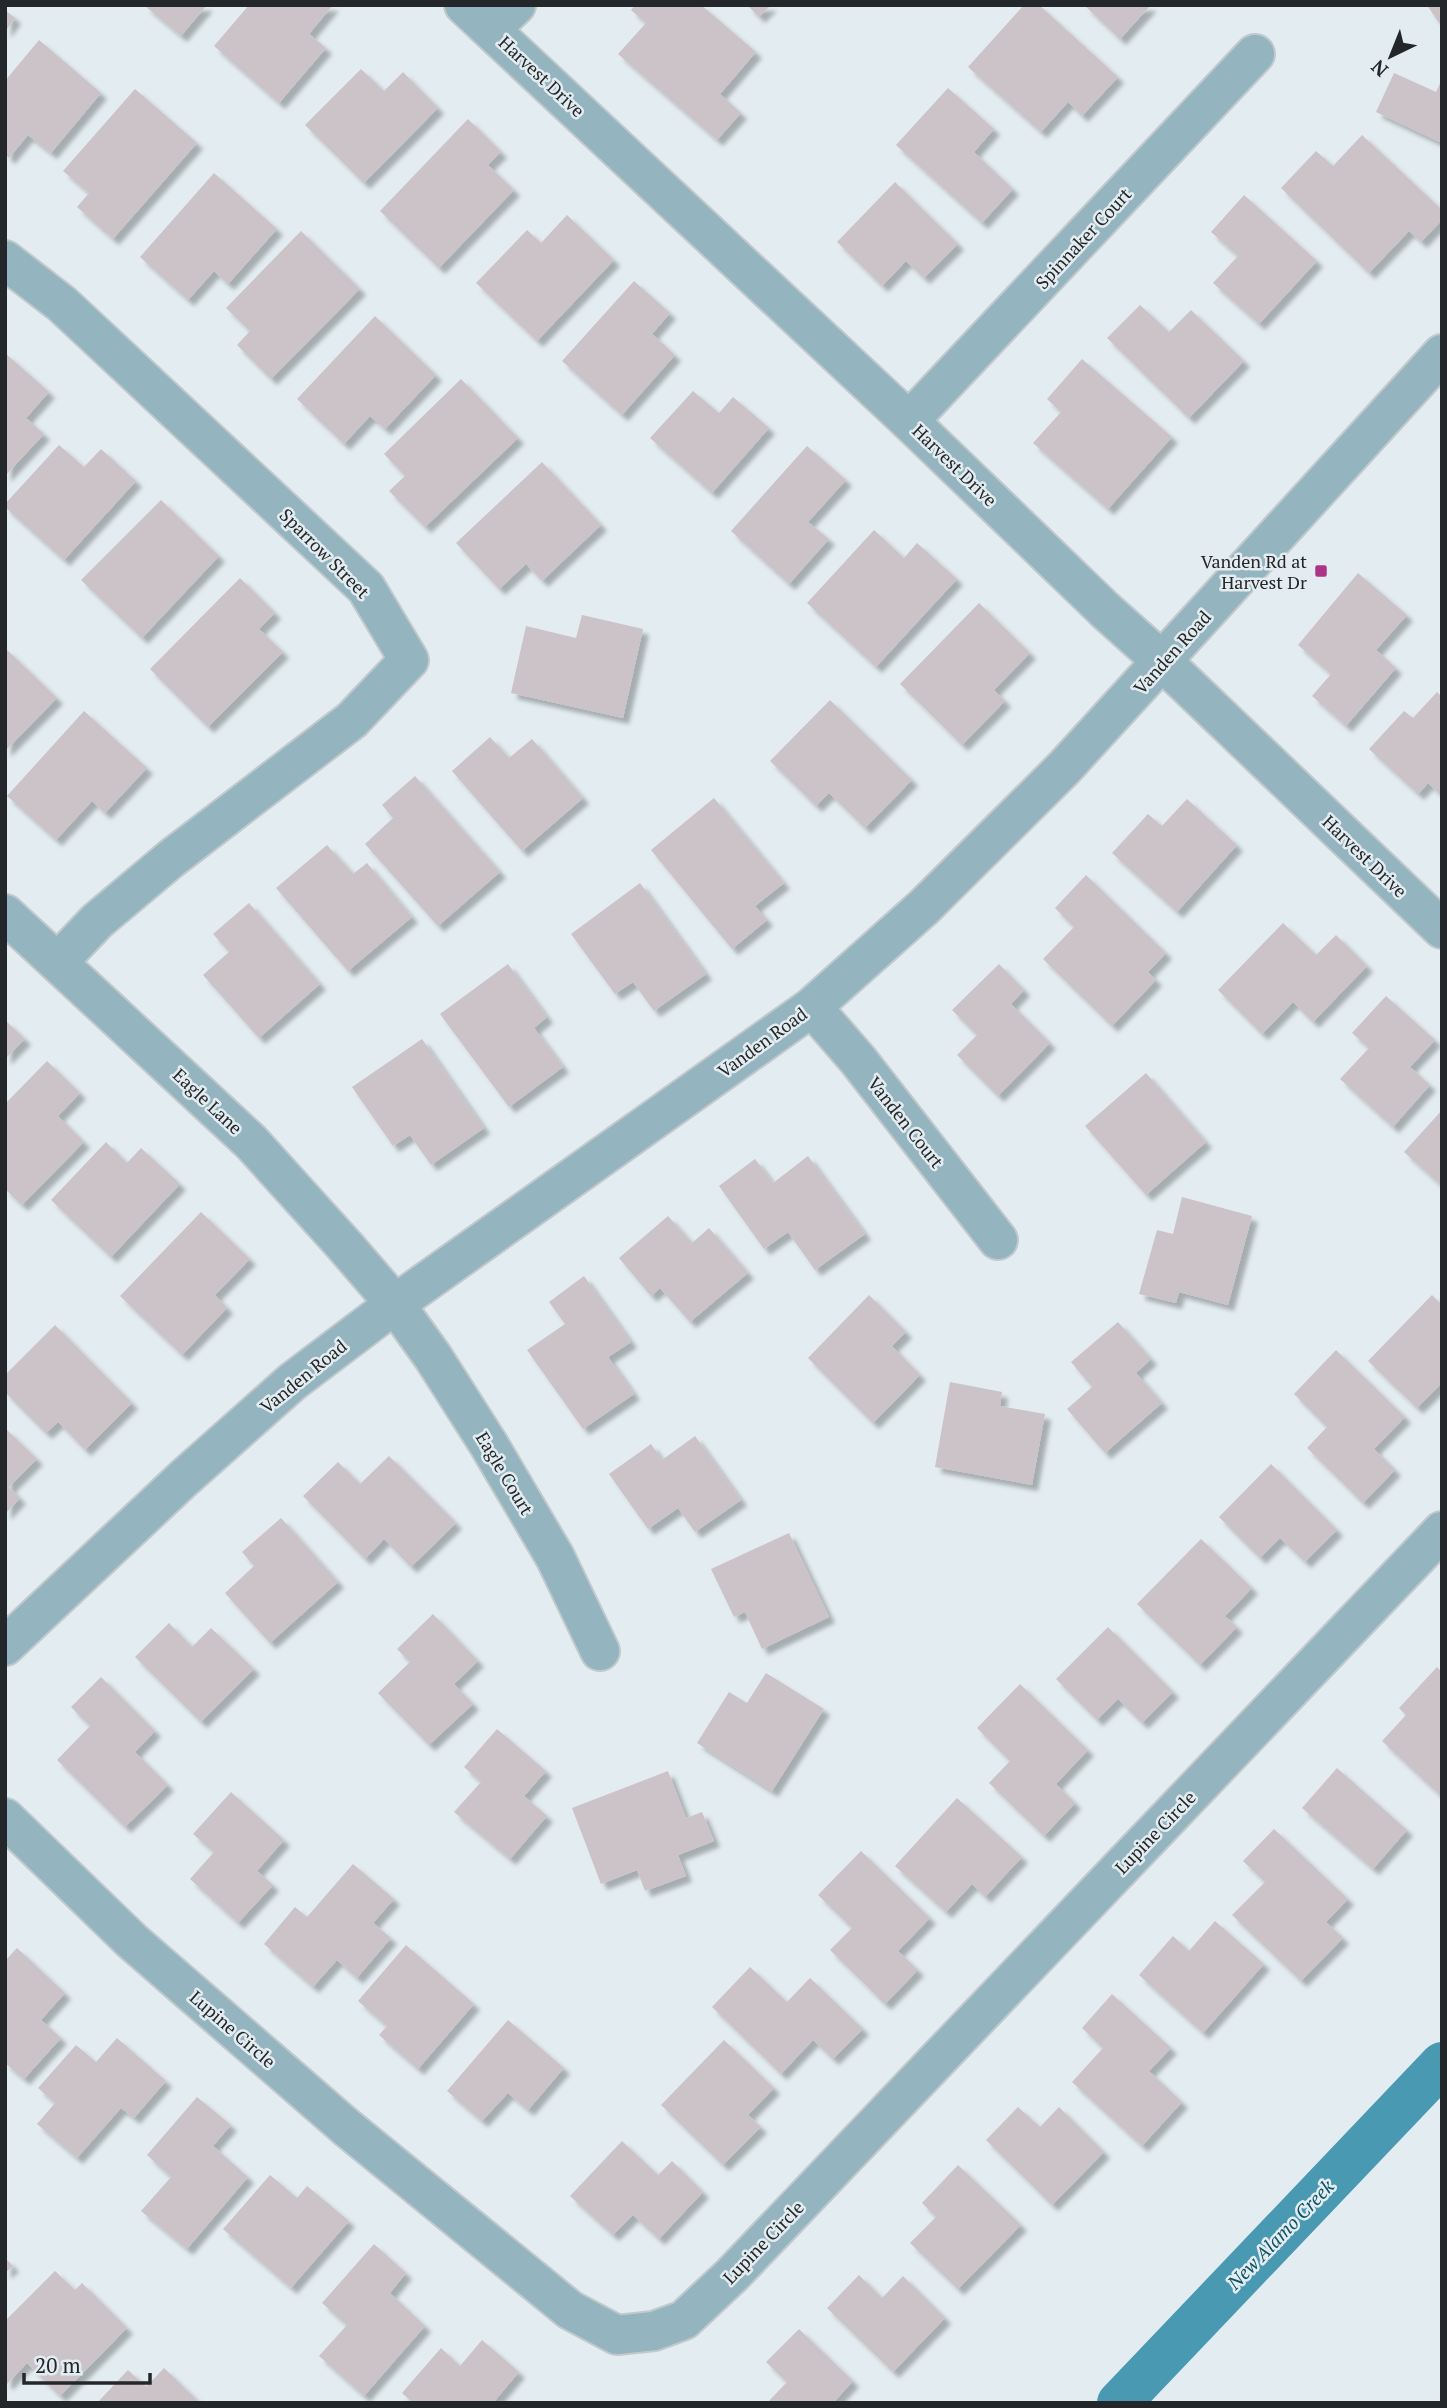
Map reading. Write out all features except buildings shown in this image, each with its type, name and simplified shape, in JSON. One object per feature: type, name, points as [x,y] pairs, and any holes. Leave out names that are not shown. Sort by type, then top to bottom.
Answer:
[{"type":"street","name":"Harvest Drive","points":[[490,13],[1105,610],[1163,662],[1442,929]]},
{"type":"street","name":"Spinnaker Court","points":[[909,421],[1255,54]]},
{"type":"street","name":"Sparrow Street","points":[[5,260],[61,304],[366,588],[409,660],[352,720],[172,858],[97,921],[58,962]]},
{"type":"street","name":"Vanden Road","points":[[5,1646],[183,1479],[292,1382],[395,1304],[812,1007],[924,906],[1064,768],[1442,354]]},
{"type":"street","name":"Eagle Lane","points":[[5,914],[251,1142],[395,1304]]},
{"type":"street","name":"Vanden Court","points":[[812,1007],[866,1070],[998,1240]]},
{"type":"street","name":"Eagle Court","points":[[395,1304],[433,1357],[489,1445],[555,1557],[600,1651]]},
{"type":"street","name":"Lupine Circle","points":[[5,1818],[142,1950],[346,2127],[570,2310],[617,2335],[654,2330],[684,2320],[732,2275],[1442,1531]]},
{"type":"waterway","name":"New Alamo Creek","points":[[1119,2403],[1442,2064]]},
{"type":"place","name":"Vanden Rd at Harvest Dr","points":[[1321,571]]}]
